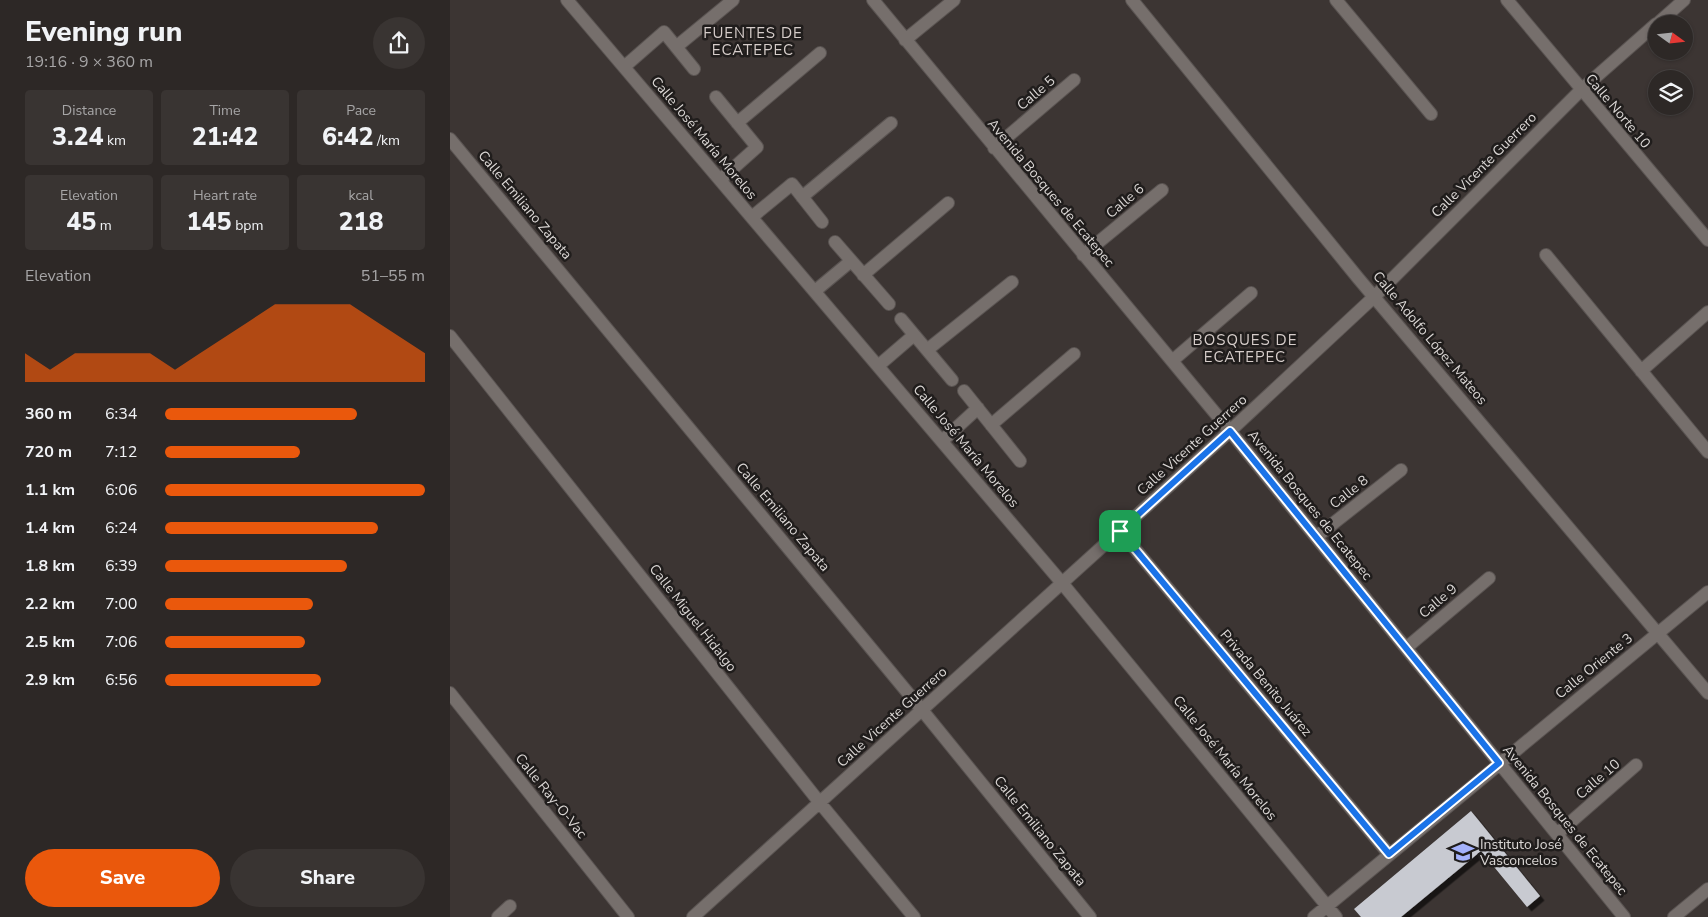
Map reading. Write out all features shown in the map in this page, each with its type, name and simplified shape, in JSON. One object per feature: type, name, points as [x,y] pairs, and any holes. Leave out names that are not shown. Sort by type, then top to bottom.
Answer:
[{"type":"street","name":"Calle José María Morelos","points":[[567,0],[1062,583],[1336,917]]},
{"type":"street","points":[[676,47],[733,0]]},
{"type":"street","name":"Avenida Bosques de Ecatepec","points":[[873,0],[1230,431],[1624,917]]},
{"type":"street","points":[[905,40],[954,0]]},
{"type":"street","name":"Calle Adolfo López Mateos","points":[[1132,0],[1358,278],[1708,693]]},
{"type":"street","points":[[1336,0],[1431,114]]},
{"type":"street","name":"Calle Norte 10","points":[[1507,0],[1708,240]]},
{"type":"street","name":"Calle Vicente Guerrero","points":[[1666,15],[1684,0]]},
{"type":"street","name":"Calle Vicente Guerrero","points":[[693,917],[1230,431],[1375,296],[1581,90],[1648,31]]},
{"type":"street","points":[[624,67],[664,32],[694,69]]},
{"type":"street","points":[[737,123],[820,53]]},
{"type":"street","name":"Calle 5","points":[[994,148],[1074,80]]},
{"type":"street","points":[[716,97],[757,147],[720,180]]},
{"type":"street","points":[[802,197],[891,123]]},
{"type":"street","name":"Calle Emiliano Zapata","points":[[450,139],[922,710],[1090,917]]},
{"type":"street","points":[[752,217],[792,184],[822,222]]},
{"type":"street","name":"Calle 6","points":[[1083,255],[1162,190]]},
{"type":"street","points":[[863,275],[948,203]]},
{"type":"street","points":[[835,242],[889,304]]},
{"type":"street","points":[[1546,255],[1708,452]]},
{"type":"street","points":[[815,291],[851,261]]},
{"type":"street","points":[[927,350],[1012,282]]},
{"type":"street","points":[[1172,362],[1251,293]]},
{"type":"street","points":[[1641,371],[1708,312]]},
{"type":"street","points":[[901,319],[952,380]]},
{"type":"street","points":[[878,366],[914,335]]},
{"type":"street","name":"Calle Miguel Hidalgo","points":[[450,336],[820,803],[914,917]]},
{"type":"street","points":[[991,425],[1074,354]]},
{"type":"street","points":[[964,391],[1020,461]]},
{"type":"street","points":[[942,441],[978,408]]},
{"type":"street","name":"Calle 8","points":[[1316,537],[1401,470]]},
{"type":"street","name":"Privada Benito Juárez","points":[[1120,531],[1389,854]]},
{"type":"street","name":"Calle 9","points":[[1406,648],[1489,578]]},
{"type":"street","name":"Calle Oriente 3","points":[[1314,917],[1708,592]]},
{"type":"street","name":"Calle Ray-O-Vac","points":[[450,693],[628,917]]},
{"type":"street","name":"Calle 10","points":[[1557,834],[1636,765]]},
{"type":"street","points":[[1674,917],[1708,889]]},
{"type":"street","points":[[498,917],[510,906]]},
{"type":"building","points":[[1471,811],[1540,896],[1527,907],[1481,851],[1401,917],[1361,917],[1354,909]]},
{"type":"place","name":"Instituto José Vasconcelos","points":[[1463,852]]},
{"type":"district","name":"FUENTES DE ECATEPEC","points":[[753,42]]},
{"type":"district","name":"BOSQUES DE ECATEPEC","points":[[1245,348]]},
{"type":"route","points":[[1230,431],[1499,763],[1389,854],[1120,531],[1230,431]]}]
